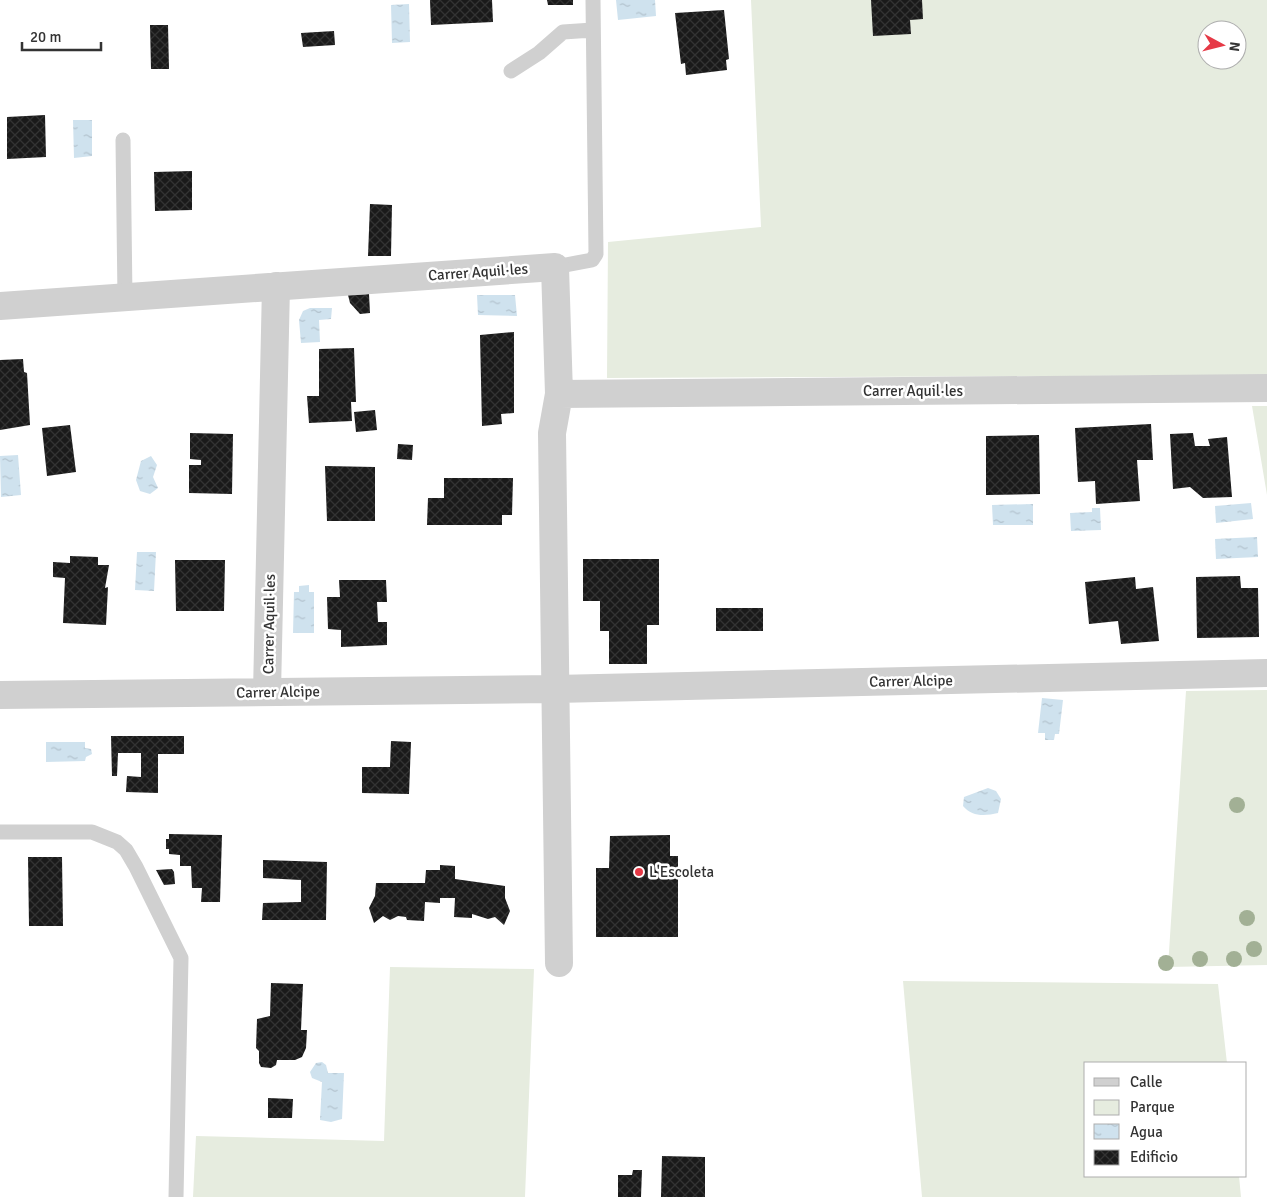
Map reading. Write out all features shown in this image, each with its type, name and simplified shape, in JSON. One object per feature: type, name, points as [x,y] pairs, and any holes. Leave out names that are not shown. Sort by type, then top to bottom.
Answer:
[{"type":"street","name":"Carrer Aquil·les","points":[[0,306],[555,267]]},
{"type":"street","points":[[555,267],[559,394],[552,433],[559,963]]},
{"type":"street","name":"Carrer Aquil·les","points":[[268,692],[276,286]]},
{"type":"street","name":"Carrer Aquil·les","points":[[559,394],[1267,388]]},
{"type":"street","name":"Carrer Alcipe","points":[[0,695],[555,689],[1267,673]]},
{"type":"lane","points":[[555,267],[592,260],[596,254],[593,0]]},
{"type":"lane","points":[[511,71],[539,53],[563,32],[593,30]]},
{"type":"lane","points":[[123,140],[125,298]]},
{"type":"lane","points":[[0,832],[92,832],[117,842],[126,850],[136,867],[181,958],[176,1197]]},
{"type":"green space","points":[[751,0],[1267,0],[1267,375],[607,378],[608,242],[761,227]]},
{"type":"green space","points":[[1252,406],[1267,406],[1267,495]]},
{"type":"green space","points":[[1267,690],[1267,965],[1168,967],[1186,691]]},
{"type":"green space","points":[[390,967],[534,969],[525,1197],[193,1197],[196,1136],[384,1141]]},
{"type":"green space","points":[[903,981],[1218,984],[1227,1062],[1084,1062],[1084,1177],[1239,1177],[1241,1197],[922,1197]]},
{"type":"water","points":[[616,0],[655,0],[656,16],[618,20]]},
{"type":"water","points":[[409,4],[410,42],[392,43],[391,5]]},
{"type":"water","points":[[73,120],[92,120],[92,156],[74,158]]},
{"type":"water","points":[[477,295],[515,295],[517,316],[478,315]]},
{"type":"water","points":[[310,308],[332,308],[331,319],[319,320],[320,342],[301,343],[299,320],[303,311]]},
{"type":"water","points":[[18,455],[21,495],[1,497],[0,456]]},
{"type":"water","points":[[151,456],[157,465],[153,477],[158,488],[150,494],[140,491],[136,480],[141,461]]},
{"type":"water","points":[[1251,503],[1253,519],[1216,523],[1215,506]]},
{"type":"water","points":[[1033,504],[1033,525],[993,525],[992,505]]},
{"type":"water","points":[[1092,508],[1100,508],[1101,530],[1071,531],[1070,513],[1092,512]]},
{"type":"water","points":[[1257,537],[1258,557],[1216,559],[1215,539]]},
{"type":"water","points":[[137,552],[156,552],[154,591],[135,590]]},
{"type":"water","points":[[309,585],[309,592],[314,592],[314,633],[293,633],[294,592],[299,592],[299,586]]},
{"type":"water","points":[[1042,698],[1063,700],[1059,734],[1055,734],[1054,740],[1045,740],[1045,733],[1038,733]]},
{"type":"water","points":[[46,742],[85,742],[85,748],[91,749],[92,754],[86,757],[85,761],[46,762]]},
{"type":"water","points":[[988,788],[996,791],[1001,799],[998,813],[979,815],[970,812],[963,806],[964,797]]},
{"type":"water","points":[[322,1062],[326,1065],[328,1073],[344,1073],[342,1119],[331,1122],[320,1120],[322,1082],[312,1078],[310,1072],[316,1063]]},
{"type":"building","points":[[430,0],[492,0],[493,22],[431,25]]},
{"type":"building","points":[[547,0],[573,0],[573,5],[548,5]]},
{"type":"building","points":[[871,0],[922,0],[923,19],[910,20],[911,34],[873,36]]},
{"type":"building","points":[[724,10],[729,59],[726,60],[727,70],[686,75],[685,63],[681,64],[675,13]]},
{"type":"building","points":[[150,25],[168,25],[169,69],[151,69]]},
{"type":"building","points":[[334,31],[335,45],[303,47],[301,33]]},
{"type":"building","points":[[45,115],[46,157],[7,159],[7,117]]},
{"type":"building","points":[[192,171],[192,210],[155,211],[154,172]]},
{"type":"building","points":[[370,204],[392,205],[391,256],[368,256]]},
{"type":"building","points":[[369,294],[370,313],[360,314],[350,303],[348,295]]},
{"type":"building","points":[[514,332],[514,413],[501,414],[502,424],[482,426],[480,335]]},
{"type":"building","points":[[354,348],[356,402],[351,402],[352,421],[309,423],[307,396],[319,396],[319,349]]},
{"type":"building","points":[[23,359],[24,372],[27,373],[30,425],[0,430],[0,360]]},
{"type":"building","points":[[375,410],[377,430],[356,432],[354,412]]},
{"type":"building","points":[[1151,424],[1153,460],[1137,460],[1140,501],[1096,504],[1095,481],[1078,482],[1075,428]]},
{"type":"building","points":[[70,425],[76,472],[47,476],[42,428]]},
{"type":"building","points":[[190,433],[233,434],[232,494],[189,493],[189,465],[201,465],[201,460],[190,459]]},
{"type":"building","points":[[1193,433],[1195,446],[1210,446],[1208,439],[1227,437],[1232,497],[1203,498],[1190,487],[1173,489],[1170,434]]},
{"type":"building","points":[[1039,435],[1040,494],[986,495],[986,436]]},
{"type":"building","points":[[398,444],[413,445],[412,460],[397,459]]},
{"type":"building","points":[[325,466],[375,467],[375,521],[327,521]]},
{"type":"building","points":[[444,478],[513,478],[512,515],[502,515],[502,525],[427,525],[428,498],[444,498]]},
{"type":"building","points":[[70,556],[98,557],[98,565],[109,565],[105,588],[108,587],[106,625],[63,623],[65,578],[53,577],[53,562],[70,563]]},
{"type":"building","points":[[583,559],[659,559],[659,625],[647,625],[647,664],[609,664],[609,631],[600,631],[600,601],[583,601]]},
{"type":"building","points":[[175,560],[225,560],[224,611],[176,611]]},
{"type":"building","points":[[1240,576],[1241,588],[1258,588],[1259,637],[1197,638],[1196,577]]},
{"type":"building","points":[[1135,577],[1136,589],[1153,587],[1159,641],[1121,644],[1118,621],[1089,624],[1085,582]]},
{"type":"building","points":[[339,580],[386,580],[387,602],[377,602],[378,622],[387,622],[387,645],[341,647],[341,630],[328,629],[327,597],[340,597]]},
{"type":"building","points":[[716,608],[763,608],[763,631],[716,631]]},
{"type":"building","points":[[111,736],[184,736],[184,754],[158,754],[158,793],[126,792],[127,776],[141,777],[141,753],[118,753],[117,776],[112,776]]},
{"type":"building","points":[[391,741],[411,742],[409,794],[362,793],[362,767],[390,767]]},
{"type":"building","points":[[169,834],[222,835],[220,902],[201,902],[202,888],[192,888],[191,866],[180,866],[180,855],[169,854],[169,849],[166,849],[166,839],[169,839]]},
{"type":"building","points":[[670,835],[670,856],[678,856],[678,937],[596,937],[596,868],[609,868],[610,836]]},
{"type":"building","points":[[28,857],[62,857],[63,926],[29,926]]},
{"type":"building","points":[[263,860],[327,862],[326,920],[262,920],[263,903],[301,902],[301,880],[263,878]]},
{"type":"building","points":[[440,865],[455,866],[455,879],[505,886],[505,898],[510,911],[504,925],[495,917],[488,919],[472,914],[472,918],[454,917],[455,898],[440,898],[440,903],[425,902],[424,921],[407,920],[406,917],[398,916],[390,920],[383,916],[374,923],[369,908],[375,896],[376,883],[425,883],[426,870],[440,870]]},
{"type":"building","points":[[172,869],[175,884],[164,885],[156,870]]},
{"type":"building","points":[[271,983],[303,984],[301,1030],[307,1030],[306,1048],[302,1057],[295,1060],[277,1060],[276,1065],[271,1068],[261,1067],[259,1051],[256,1048],[257,1019],[270,1016]]},
{"type":"building","points":[[268,1098],[293,1099],[292,1118],[268,1118]]},
{"type":"building","points":[[662,1156],[705,1157],[705,1197],[661,1197]]},
{"type":"building","points":[[633,1170],[642,1170],[641,1197],[618,1197],[618,1175],[632,1175]]},
{"type":"place","name":"L'Escoleta","points":[[639,872]]}]
